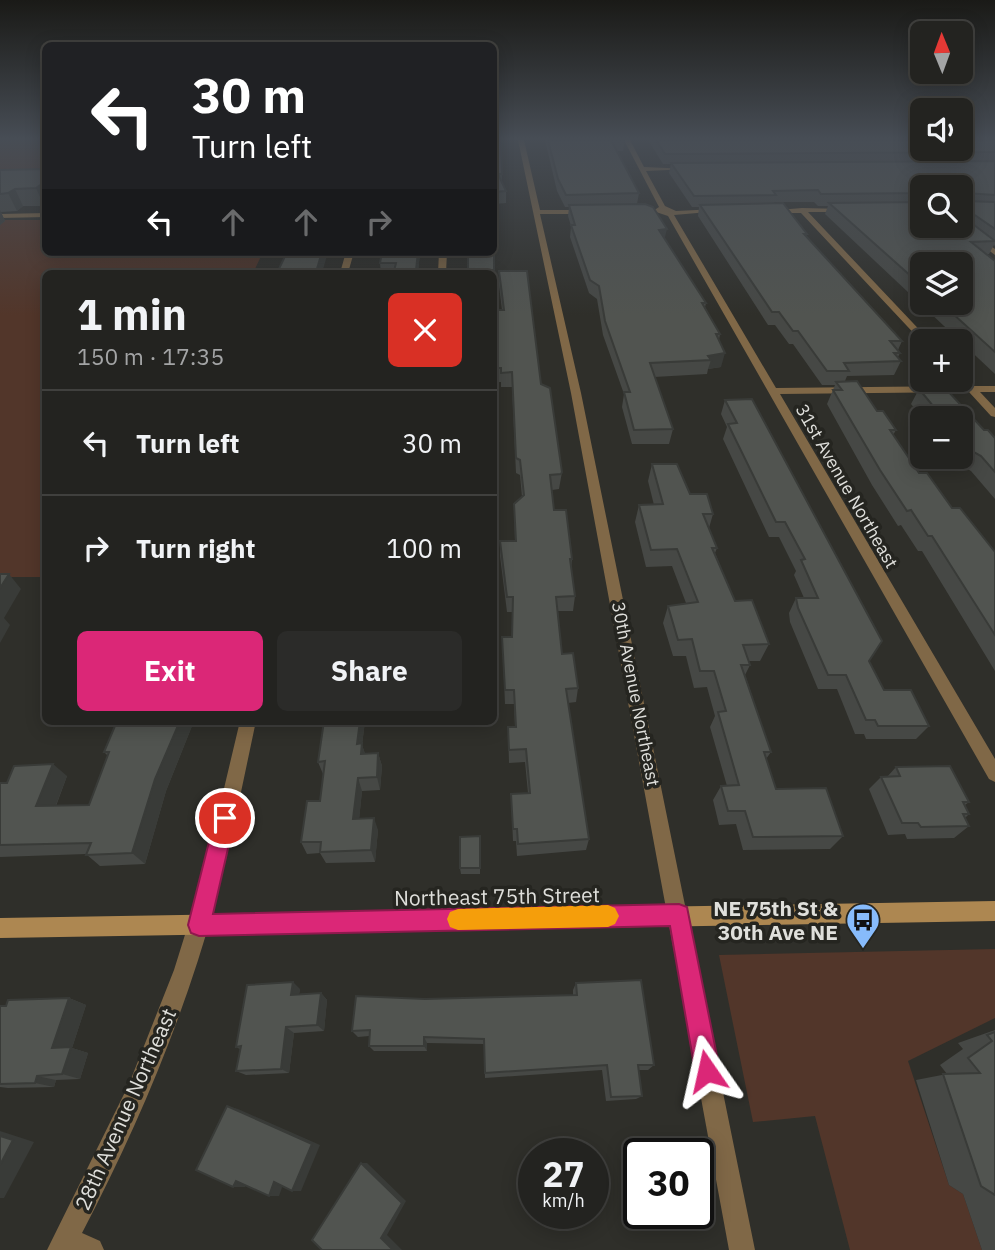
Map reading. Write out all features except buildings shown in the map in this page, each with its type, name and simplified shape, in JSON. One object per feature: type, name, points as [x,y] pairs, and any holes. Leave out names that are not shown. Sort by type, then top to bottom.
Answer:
[{"type":"main road","name":"Northeast 75th Street","points":[[0,928],[995,911]]},
{"type":"street","name":"30th Avenue Northeast","points":[[534,198],[579,406],[742,1250]]},
{"type":"street","name":"31st Avenue Northeast","points":[[658,198],[995,774]]},
{"type":"street","points":[[802,210],[915,329]]},
{"type":"street","points":[[762,211],[854,210]]},
{"type":"street","points":[[643,211],[720,211]]},
{"type":"street","points":[[537,212],[603,212]]},
{"type":"street","points":[[0,216],[42,215]]},
{"type":"street","points":[[973,236],[995,253]]},
{"type":"street","points":[[771,391],[910,390]]},
{"type":"street","points":[[973,390],[995,390]]},
{"type":"street","points":[[973,391],[995,414]]},
{"type":"street","name":"28th Avenue Northeast","points":[[64,1244],[143,1080],[199,925],[247,725]]},
{"type":"street","points":[[64,1244],[91,1250]]},
{"type":"shaded area","points":[[0,220],[42,220],[42,256],[261,256],[254,270],[42,270],[42,577],[0,577]]},
{"type":"shaded area","points":[[995,949],[995,1018],[908,1061],[949,1185],[963,1194],[982,1250],[850,1250],[815,1116],[753,1122],[719,955]]},
{"type":"slow traffic","points":[[458,919],[608,916]]},
{"type":"place","name":"NE 75th St & 30th Ave NE","points":[[863,950]]},
{"type":"route","points":[[225,818],[199,925],[679,915],[707,1071]]}]
